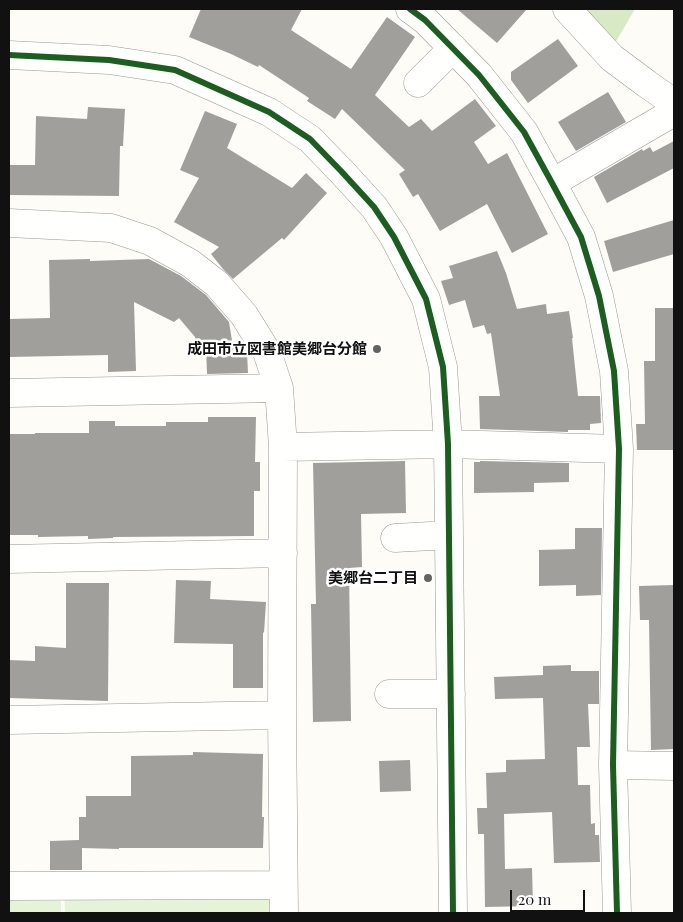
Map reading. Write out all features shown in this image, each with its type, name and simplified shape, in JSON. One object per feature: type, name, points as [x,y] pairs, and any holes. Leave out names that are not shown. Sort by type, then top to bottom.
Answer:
[{"type":"street","points":[[410,9],[425,20],[479,75],[524,132],[581,237],[598,296],[614,371],[619,449],[613,766],[617,913]]},
{"type":"street","points":[[566,9],[612,58],[674,103]]},
{"type":"street","points":[[418,83],[453,48]]},
{"type":"street","points":[[9,55],[110,60],[175,70],[269,112],[310,139],[374,207],[394,237],[426,299],[443,367],[448,444],[453,913]]},
{"type":"street","points":[[552,182],[674,112]]},
{"type":"street","points":[[9,223],[110,228],[150,241],[190,263],[217,284],[244,315],[267,352],[279,388],[283,447],[282,715],[284,913]]},
{"type":"street","points":[[9,393],[279,388]]},
{"type":"street","points":[[283,447],[448,444],[619,449]]},
{"type":"street","points":[[396,538],[449,535]]},
{"type":"street","points":[[9,558],[282,553]]},
{"type":"street","points":[[389,694],[450,694]]},
{"type":"street","points":[[9,720],[282,715]]},
{"type":"street","points":[[613,766],[674,766]]},
{"type":"street","points":[[9,886],[283,885]]},
{"type":"green space","points":[[577,9],[635,9],[611,50]]},
{"type":"green space","points":[[280,884],[281,913],[65,913],[64,886]]},
{"type":"green space","points":[[9,900],[61,901],[61,913],[9,913]]},
{"type":"building","points":[[201,9],[302,9],[291,30],[351,69],[387,17],[415,37],[375,95],[409,127],[421,119],[432,131],[475,99],[496,126],[474,142],[488,164],[507,153],[548,234],[512,253],[487,204],[440,231],[418,194],[413,197],[399,174],[405,170],[342,109],[335,119],[307,101],[309,98],[259,65],[258,67],[189,37]]},
{"type":"building","points":[[457,9],[527,9],[497,43]]},
{"type":"building","points":[[558,39],[578,66],[528,103],[511,80],[511,72]]},
{"type":"building","points":[[608,92],[626,122],[576,151],[558,122]]},
{"type":"building","points":[[88,107],[125,109],[123,146],[120,146],[119,196],[9,195],[9,165],[35,165],[36,116],[87,119]]},
{"type":"building","points":[[205,111],[237,124],[227,148],[292,188],[306,173],[327,193],[284,240],[282,238],[233,279],[211,254],[219,247],[174,222],[199,178],[180,170]]},
{"type":"building","points":[[674,141],[674,168],[607,203],[594,177],[642,149],[643,151],[650,147],[653,152]]},
{"type":"building","points":[[674,220],[674,254],[613,272],[604,241]]},
{"type":"building","points":[[497,251],[517,309],[546,304],[547,314],[569,311],[578,396],[600,396],[601,423],[590,424],[590,430],[568,430],[568,432],[480,429],[479,396],[500,396],[491,333],[487,334],[484,325],[473,328],[465,300],[449,305],[441,281],[453,278],[449,266]]},
{"type":"building","points":[[90,259],[90,261],[149,259],[181,276],[206,295],[229,322],[234,353],[247,353],[248,373],[207,374],[206,346],[197,348],[195,337],[179,318],[174,322],[134,302],[136,371],[108,372],[108,355],[9,357],[9,319],[50,318],[49,260]]},
{"type":"building","points":[[655,308],[674,308],[674,450],[637,450],[636,424],[645,424],[644,361],[655,361]]},
{"type":"building","points":[[208,417],[256,417],[255,462],[260,462],[260,491],[254,491],[254,536],[113,537],[88,539],[88,536],[38,537],[38,535],[9,535],[9,434],[89,433],[89,421],[115,421],[115,426],[166,426],[166,422],[208,422]]},
{"type":"building","points":[[405,461],[406,513],[361,514],[362,567],[349,568],[351,721],[313,722],[311,604],[316,604],[313,463]]},
{"type":"building","points":[[474,462],[569,463],[569,482],[534,483],[534,492],[474,493]]},
{"type":"building","points":[[575,528],[602,528],[601,595],[576,596],[576,585],[539,586],[539,550],[575,549]]},
{"type":"building","points":[[176,580],[211,581],[210,599],[266,602],[263,632],[263,688],[233,688],[233,644],[174,643]]},
{"type":"building","points":[[66,583],[109,583],[108,701],[9,698],[9,660],[35,661],[35,646],[66,648]]},
{"type":"building","points":[[674,585],[674,749],[651,750],[649,620],[640,620],[639,586]]},
{"type":"building","points":[[571,665],[571,671],[599,671],[599,704],[588,704],[590,747],[577,747],[578,785],[590,785],[591,824],[595,823],[595,835],[599,835],[600,862],[554,863],[552,812],[504,814],[505,869],[532,868],[533,906],[485,907],[484,834],[478,834],[477,808],[487,808],[486,773],[506,772],[506,760],[545,759],[543,698],[495,699],[494,677],[543,675],[543,666]]},
{"type":"building","points":[[193,752],[263,754],[263,848],[82,848],[82,870],[50,870],[50,841],[79,840],[79,817],[86,817],[86,796],[131,796],[131,756],[193,755]]},
{"type":"building","points":[[410,760],[411,791],[380,792],[379,761]]},
{"type":"cycle path","points":[[410,9],[425,20],[479,75],[524,132],[581,237],[599,296],[614,371],[619,449],[613,765],[617,913]]},
{"type":"cycle path","points":[[9,55],[109,60],[175,70],[269,112],[310,139],[374,207],[394,237],[426,299],[443,367],[448,444],[453,913]]},
{"type":"place","name":"成田市立図書館美郷台分館","points":[[377,349]]},
{"type":"place","name":"美郷台二丁目","points":[[428,578]]}]
